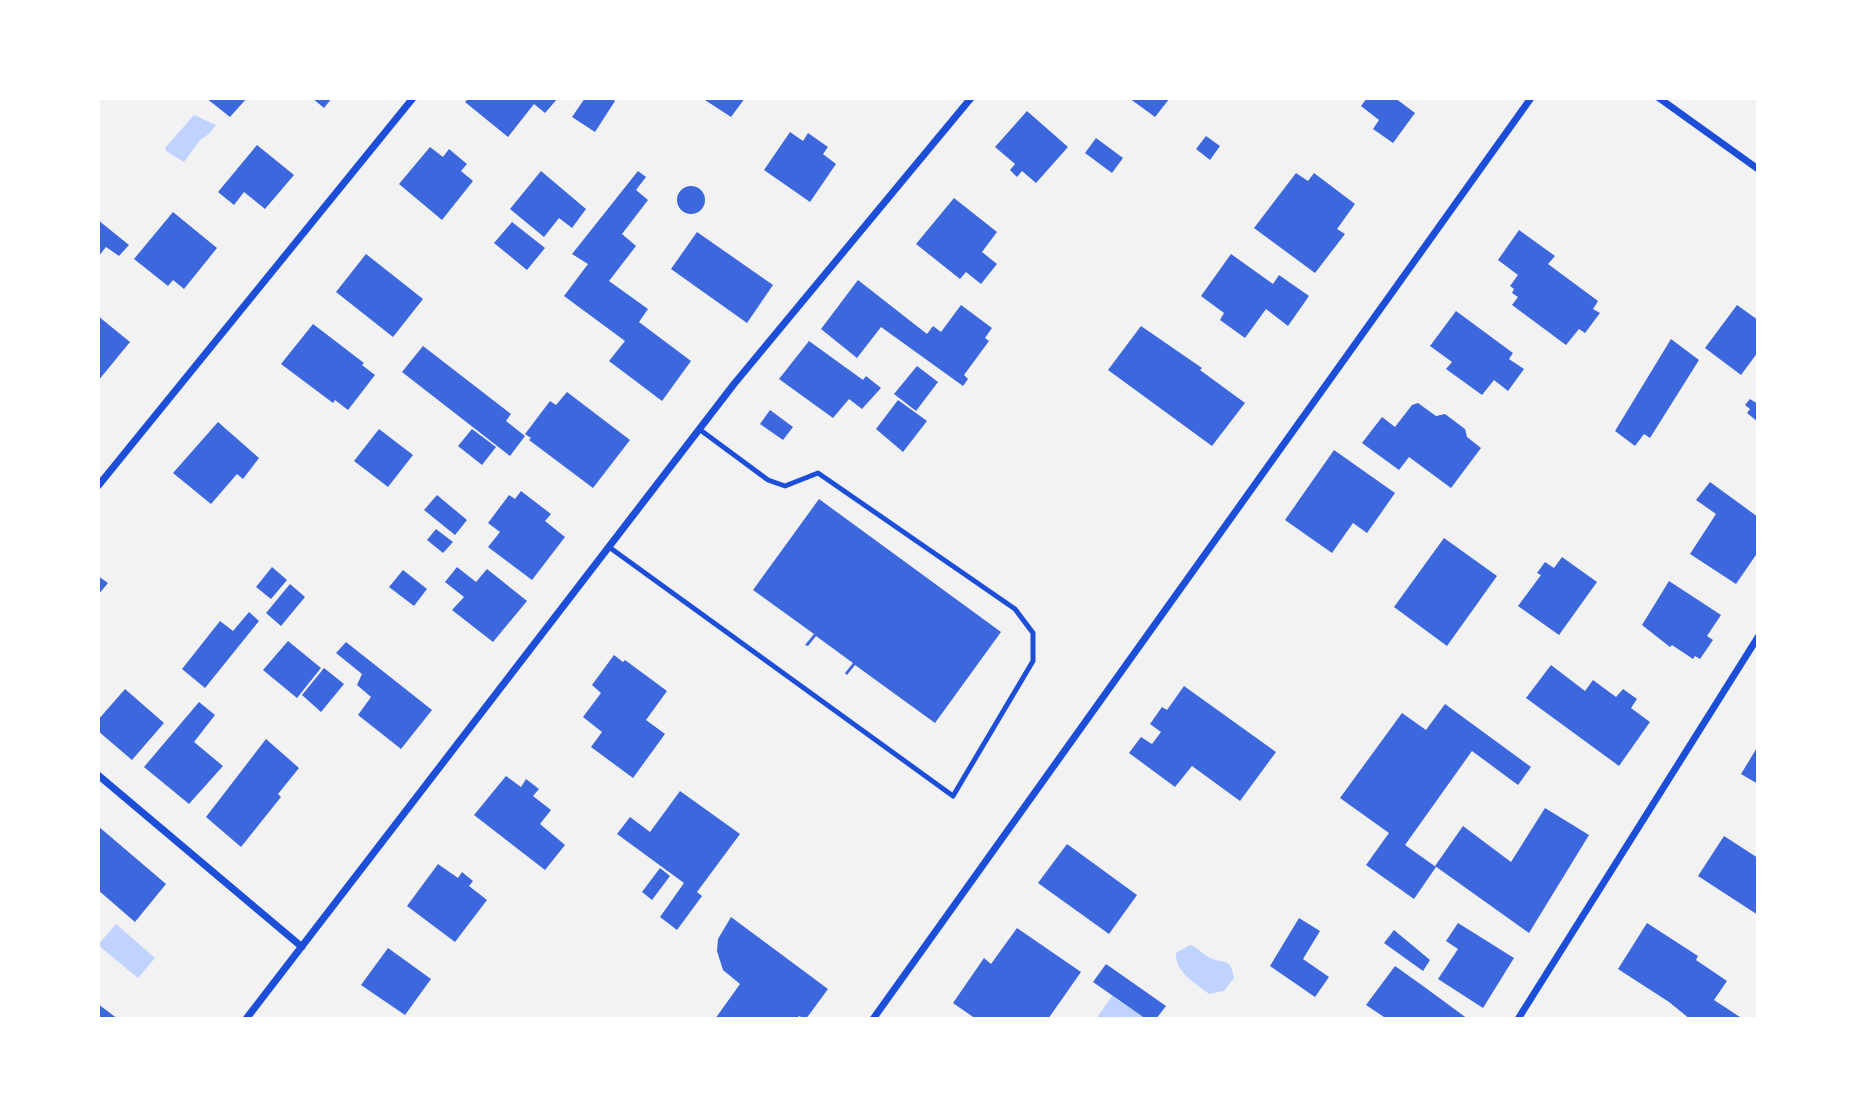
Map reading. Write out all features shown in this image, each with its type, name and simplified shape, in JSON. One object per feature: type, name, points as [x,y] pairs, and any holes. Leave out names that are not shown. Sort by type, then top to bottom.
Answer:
[{"type":"street","points":[[98,486],[413,98]]},
{"type":"street","points":[[246,1019],[699,429],[971,98]]},
{"type":"street","points":[[873,1019],[1531,98]]},
{"type":"street","points":[[1659,98],[1758,169]]},
{"type":"street","points":[[1518,1019],[1758,637]]},
{"type":"street","points":[[98,775],[302,947]]},
{"type":"lane","points":[[609,547],[953,796],[1032,661],[1033,633],[1015,609],[818,473],[785,486],[768,480],[699,429]]},
{"type":"water","points":[[194,115],[216,125],[200,140],[184,162],[165,148]]},
{"type":"water","points":[[116,924],[155,958],[138,978],[98,945]]},
{"type":"water","points":[[1190,945],[1210,958],[1229,964],[1234,978],[1224,991],[1209,994],[1183,972],[1176,953]]},
{"type":"water","points":[[1112,996],[1143,1017],[1096,1019]]},
{"type":"building","points":[[206,98],[247,98],[230,117]]},
{"type":"building","points":[[312,98],[332,98],[324,108]]},
{"type":"building","points":[[469,98],[558,98],[545,113],[534,104],[508,137],[465,102]]},
{"type":"building","points":[[585,98],[610,98],[615,101],[595,132],[572,117]]},
{"type":"building","points":[[745,98],[731,117],[705,100]]},
{"type":"building","points":[[1129,98],[1170,98],[1155,117]]},
{"type":"building","points":[[1367,98],[1395,98],[1415,113],[1393,143],[1373,129],[1379,120],[1361,106]]},
{"type":"building","points":[[1027,111],[1068,147],[1036,183],[1022,171],[1017,177],[1010,170],[1015,164],[995,147]]},
{"type":"building","points":[[790,132],[803,141],[808,133],[828,147],[823,154],[836,164],[810,202],[764,170]]},
{"type":"building","points":[[1206,136],[1220,146],[1210,160],[1196,149]]},
{"type":"building","points":[[1096,138],[1123,158],[1112,173],[1085,153]]},
{"type":"building","points":[[257,145],[294,175],[265,209],[244,192],[234,205],[218,192]]},
{"type":"building","points":[[430,147],[443,157],[449,149],[467,164],[461,171],[473,181],[442,220],[399,184]]},
{"type":"building","points":[[541,171],[586,209],[572,228],[559,218],[544,237],[510,209]]},
{"type":"building","points":[[638,171],[646,177],[636,190],[648,200],[622,234],[636,246],[609,281],[648,309],[639,322],[691,361],[662,401],[609,361],[625,341],[564,296],[588,264],[572,254]]},
{"type":"building","points":[[1296,173],[1308,181],[1314,173],[1355,204],[1337,229],[1345,234],[1315,273],[1254,228]]},
{"type":"building","points":[[691,186],[701,190],[705,200],[701,210],[691,214],[681,210],[677,200],[681,190]]},
{"type":"building","points":[[954,198],[997,232],[982,252],[997,264],[981,284],[966,272],[960,279],[916,244]]},
{"type":"building","points":[[173,212],[217,248],[184,289],[173,280],[168,286],[134,259]]},
{"type":"building","points":[[98,220],[129,245],[119,256],[106,247],[98,257]]},
{"type":"building","points":[[512,222],[545,248],[527,270],[494,243]]},
{"type":"building","points":[[1519,230],[1555,256],[1548,264],[1598,301],[1593,309],[1600,313],[1585,333],[1579,329],[1566,345],[1512,305],[1518,297],[1512,293],[1514,289],[1510,286],[1518,275],[1498,260]]},
{"type":"building","points":[[697,232],[773,285],[747,323],[671,269]]},
{"type":"building","points":[[366,254],[423,299],[393,337],[336,292]]},
{"type":"building","points":[[1231,254],[1273,284],[1279,275],[1309,296],[1288,326],[1266,309],[1245,338],[1220,320],[1224,313],[1201,296]]},
{"type":"building","points":[[858,280],[927,334],[933,326],[941,332],[961,305],[992,328],[985,338],[989,341],[964,375],[968,379],[963,386],[881,327],[857,358],[821,329]]},
{"type":"building","points":[[1737,305],[1758,320],[1758,352],[1741,375],[1705,348]]},
{"type":"building","points":[[1456,311],[1513,353],[1509,359],[1524,369],[1508,391],[1494,380],[1482,395],[1446,369],[1452,362],[1430,346]]},
{"type":"building","points":[[98,316],[130,342],[98,381]]},
{"type":"building","points":[[313,324],[364,363],[362,365],[375,375],[348,410],[335,400],[333,403],[281,364]]},
{"type":"building","points":[[1141,326],[1202,368],[1200,370],[1245,403],[1212,446],[1108,370]]},
{"type":"building","points":[[1671,339],[1699,360],[1650,438],[1644,434],[1635,446],[1615,431]]},
{"type":"building","points":[[809,341],[863,380],[866,376],[881,388],[862,409],[849,399],[833,418],[779,379]]},
{"type":"building","points":[[423,346],[511,414],[506,421],[525,436],[510,456],[402,372]]},
{"type":"building","points":[[917,366],[938,382],[916,411],[894,394]]},
{"type":"building","points":[[567,392],[630,440],[593,488],[529,440],[531,438],[525,434],[550,401],[556,405]]},
{"type":"building","points":[[1750,399],[1758,404],[1758,422],[1747,413],[1750,409],[1745,405]]},
{"type":"building","points":[[898,400],[927,421],[903,452],[876,429]]},
{"type":"building","points":[[1418,403],[1436,416],[1445,414],[1465,429],[1467,437],[1481,448],[1451,488],[1409,457],[1399,470],[1362,443],[1382,417],[1395,427],[1412,405]]},
{"type":"building","points":[[770,410],[793,427],[783,440],[760,424]]},
{"type":"building","points":[[218,422],[259,458],[243,479],[237,474],[211,504],[173,473]]},
{"type":"building","points":[[379,429],[413,455],[388,487],[354,461]]},
{"type":"building","points":[[472,429],[496,447],[482,465],[458,446]]},
{"type":"building","points":[[1334,450],[1395,493],[1367,533],[1353,523],[1332,553],[1285,520]]},
{"type":"building","points":[[1710,482],[1758,517],[1758,552],[1736,584],[1690,554],[1716,514],[1696,500]]},
{"type":"building","points":[[521,491],[551,514],[545,521],[565,537],[532,580],[488,547],[500,532],[488,523],[509,495],[515,499]]},
{"type":"building","points":[[437,495],[467,520],[455,535],[424,510]]},
{"type":"building","points":[[819,499],[1001,632],[935,723],[855,665],[847,675],[845,673],[853,663],[816,636],[808,646],[805,645],[814,634],[753,590]]},
{"type":"building","points":[[436,529],[453,542],[443,553],[427,540]]},
{"type":"building","points":[[1444,538],[1497,576],[1447,646],[1394,607]]},
{"type":"building","points":[[1562,557],[1597,582],[1559,635],[1518,606],[1541,575],[1537,573],[1545,562],[1554,568]]},
{"type":"building","points":[[272,567],[287,580],[271,599],[256,587]]},
{"type":"building","points":[[457,567],[476,582],[487,569],[527,601],[493,642],[452,610],[464,597],[445,582]]},
{"type":"building","points":[[403,570],[427,589],[414,606],[389,587]]},
{"type":"building","points":[[98,576],[108,583],[98,595]]},
{"type":"building","points":[[1669,581],[1721,615],[1707,636],[1713,640],[1700,659],[1695,656],[1693,659],[1672,645],[1670,647],[1642,625]]},
{"type":"building","points":[[290,584],[305,597],[281,626],[266,613]]},
{"type":"building","points":[[249,612],[259,621],[205,688],[182,669],[220,621],[233,631]]},
{"type":"building","points":[[288,641],[321,668],[297,698],[263,670]]},
{"type":"building","points":[[346,642],[432,710],[401,749],[358,715],[371,697],[357,685],[362,674],[336,653]]},
{"type":"building","points":[[614,655],[667,691],[646,720],[665,734],[633,778],[591,747],[602,732],[583,717],[601,693],[592,685]]},
{"type":"building","points":[[1551,665],[1585,691],[1593,680],[1616,697],[1623,689],[1637,699],[1631,708],[1650,722],[1619,766],[1526,698]]},
{"type":"building","points":[[324,668],[344,684],[321,712],[302,695]]},
{"type":"building","points":[[1184,686],[1276,752],[1240,801],[1192,766],[1175,787],[1129,753],[1141,737],[1152,744],[1161,732],[1150,724],[1162,707],[1167,710]]},
{"type":"building","points":[[125,689],[164,723],[132,760],[98,731],[98,720]]},
{"type":"building","points":[[199,702],[215,715],[194,742],[223,766],[189,804],[144,767]]},
{"type":"building","points":[[1445,704],[1531,767],[1518,785],[1472,751],[1405,845],[1436,867],[1414,899],[1366,865],[1389,833],[1340,798],[1402,713],[1426,730]]},
{"type":"building","points":[[266,739],[299,768],[278,794],[281,797],[241,847],[206,817]]},
{"type":"building","points":[[1758,746],[1758,784],[1741,774]]},
{"type":"building","points":[[506,776],[521,787],[526,779],[539,789],[533,796],[551,810],[540,824],[565,845],[545,870],[474,815]]},
{"type":"building","points":[[680,791],[740,834],[697,892],[702,896],[677,930],[660,917],[684,883],[617,834],[630,817],[650,832]]},
{"type":"building","points":[[1545,808],[1589,835],[1529,933],[1435,866],[1463,826],[1511,862]]},
{"type":"building","points":[[98,826],[166,884],[135,922],[98,890]]},
{"type":"building","points":[[1724,836],[1758,858],[1758,915],[1698,876]]},
{"type":"building","points":[[1067,844],[1137,895],[1109,934],[1038,883]]},
{"type":"building","points":[[438,864],[458,878],[462,872],[473,881],[469,886],[487,900],[455,942],[407,906]]},
{"type":"building","points":[[660,868],[670,876],[652,900],[642,892]]},
{"type":"building","points":[[731,917],[828,989],[806,1019],[799,1016],[797,1019],[715,1019],[740,984],[723,970],[717,951],[718,939]]},
{"type":"building","points":[[1299,918],[1320,931],[1303,959],[1329,977],[1315,997],[1270,966]]},
{"type":"building","points":[[1458,923],[1514,958],[1483,1008],[1438,979],[1458,949],[1446,941]]},
{"type":"building","points":[[1647,923],[1698,956],[1696,960],[1727,981],[1714,1000],[1743,1019],[1690,1019],[1618,969]]},
{"type":"building","points":[[1017,928],[1081,972],[1048,1019],[976,1019],[953,1003],[984,958],[991,964]]},
{"type":"building","points":[[1394,930],[1430,960],[1423,971],[1384,943]]},
{"type":"building","points":[[388,948],[431,979],[405,1015],[361,985]]},
{"type":"building","points":[[1106,964],[1166,1006],[1156,1019],[1146,1019],[1093,982]]},
{"type":"building","points":[[1395,966],[1468,1019],[1387,1019],[1366,1005]]},
{"type":"building","points":[[98,1004],[118,1019],[98,1019]]}]
